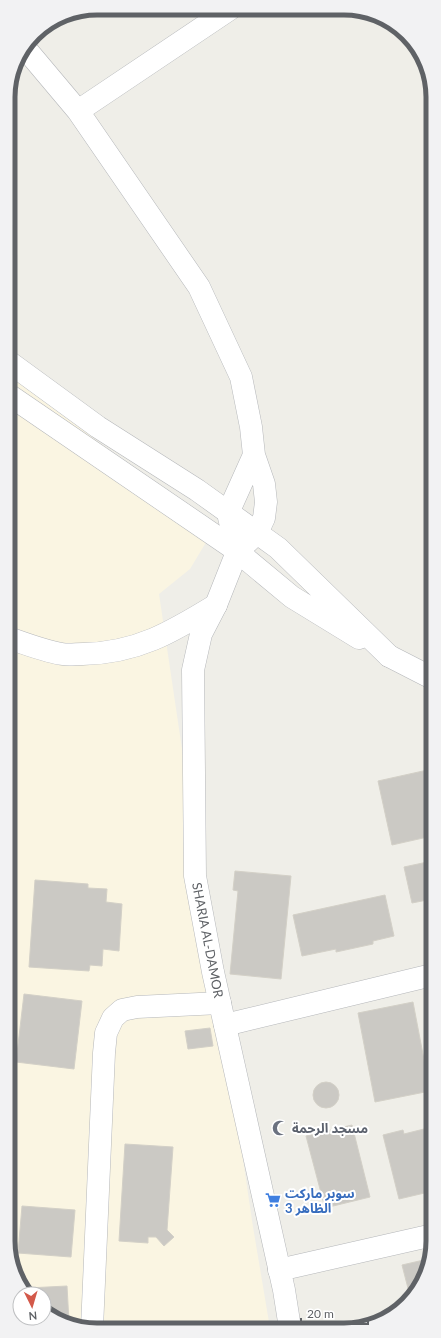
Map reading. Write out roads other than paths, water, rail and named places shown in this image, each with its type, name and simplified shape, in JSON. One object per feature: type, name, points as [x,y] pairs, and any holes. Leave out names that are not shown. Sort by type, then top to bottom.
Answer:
[{"type":"street","points":[[78,111],[221,15]]},
{"type":"street","points":[[29,52],[78,111],[199,287],[241,378],[251,427],[254,455],[264,484],[266,502],[264,518],[257,533],[238,552]]},
{"type":"street","points":[[15,366],[98,427],[197,490],[278,548],[390,656]]},
{"type":"street","points":[[15,399],[238,552],[292,598],[390,656],[426,675]]},
{"type":"street","points":[[238,552],[228,513],[254,455]]},
{"type":"street","name":"SHARIA AL-DAMOR","points":[[238,552],[216,605],[201,634],[193,670],[196,876],[220,1003],[279,1270],[289,1323]]},
{"type":"street","points":[[15,640],[62,654],[96,654],[130,649],[184,625],[216,605]]},
{"type":"street","points":[[225,1025],[426,976]]},
{"type":"street","points":[[92,1323],[106,1033],[113,1018],[122,1010],[137,1007],[220,1003]]},
{"type":"street","points":[[279,1270],[426,1237]]},
{"type":"place","name":"مسجد الرحمة","points":[[280,1128]]},
{"type":"place","name":"سوبر ماركت الظاهر 3","points":[[273,1200]]}]
